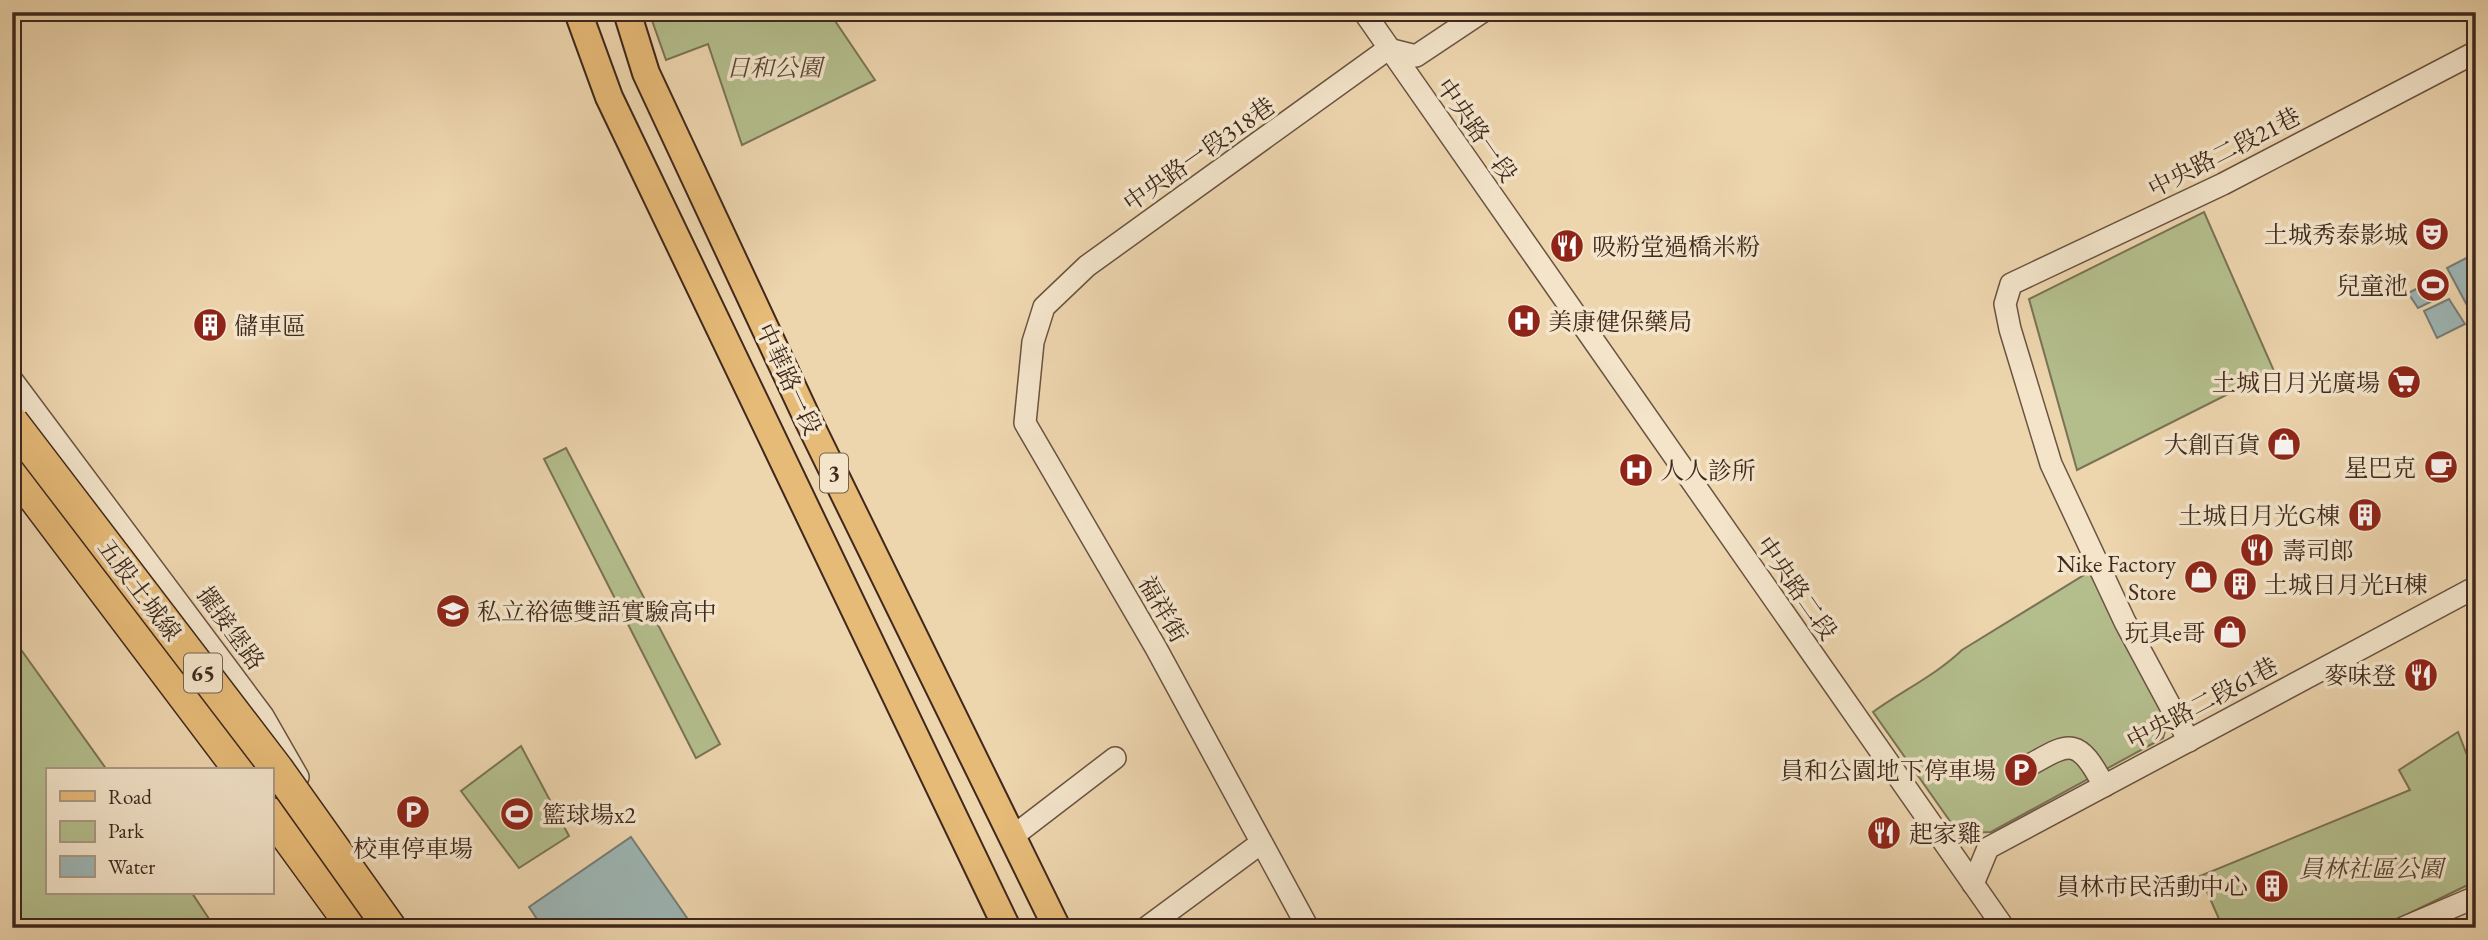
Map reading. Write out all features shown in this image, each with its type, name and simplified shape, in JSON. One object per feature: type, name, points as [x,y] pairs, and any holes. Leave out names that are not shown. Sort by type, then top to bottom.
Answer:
[{"type":"highway","name":"五股土城線","points":[[12,422],[277,769],[390,928]]},
{"type":"highway","name":"五股土城線","points":[[12,467],[238,768]]},
{"type":"highway","points":[[273,817],[354,928]]},
{"type":"main road","name":"中華路一段","points":[[578,12],[609,97],[1007,928]]},
{"type":"main road","name":"中華路一段","points":[[627,12],[646,73],[808,420],[1057,928]]},
{"type":"street","name":"中央路一段","points":[[1364,12],[1549,276]]},
{"type":"street","points":[[1388,49],[1416,56],[1482,12]]},
{"type":"street","name":"中央路一段318巷","points":[[1044,307],[1087,266],[1388,49]]},
{"type":"street","name":"中央路二段21巷","points":[[2189,741],[2068,504],[2051,464],[2005,304],[2011,284],[2223,184],[2476,52]]},
{"type":"street","name":"中央路二段","points":[[1549,276],[2004,928]]},
{"type":"street","name":"福祥街","points":[[1044,307],[1033,342],[1024,423],[1156,648],[1308,928]]},
{"type":"street","name":"擺接堡路","points":[[12,380],[263,716],[317,810],[375,928]]},
{"type":"street","points":[[12,443],[259,768]]},
{"type":"street","name":"中央路二段61巷","points":[[1973,884],[1988,848],[2476,587]]},
{"type":"street","points":[[2021,770],[2061,748],[2071,747],[2088,756],[2104,786]]},
{"type":"street","points":[[1012,837],[1115,758]]},
{"type":"street","name":"擺接堡路","points":[[273,788],[375,928]]},
{"type":"street","points":[[1146,928],[1261,843]]},
{"type":"street","points":[[2403,928],[2476,897]]},
{"type":"green space","name":"日和公園","points":[[649,12],[829,12],[875,80],[742,145],[708,44],[666,60]]},
{"type":"green space","points":[[2204,212],[2274,371],[2077,470],[2029,299]]},
{"type":"green space","points":[[566,448],[720,744],[696,758],[544,459]]},
{"type":"green space","points":[[2089,572],[2169,717],[2163,738],[1991,832],[1966,833],[1952,824],[1873,712],[1930,675],[1962,650]]},
{"type":"green space","points":[[12,637],[106,768],[46,768],[46,894],[193,894],[215,928],[12,928]]},
{"type":"green space","name":"員林社區公園","points":[[2458,732],[2476,778],[2476,881],[2379,928],[2223,928],[2200,876],[2410,790],[2399,770]]},
{"type":"green space","name":"籃球場x2","points":[[521,746],[569,836],[519,868],[461,791]]},
{"type":"water","points":[[2476,253],[2476,305],[2469,309],[2447,268]]},
{"type":"water","name":"兒童池","points":[[2439,278],[2447,294],[2418,308],[2408,293]]},
{"type":"water","points":[[2449,299],[2465,324],[2437,338],[2424,311]]},
{"type":"water","points":[[631,837],[694,928],[543,928],[529,907]]},
{"type":"place","name":"土城秀泰影城","points":[[2432,234]]},
{"type":"place","name":"吸粉堂過橋米粉","points":[[1567,246]]},
{"type":"place","name":"兒童池","points":[[2433,285]]},
{"type":"place","name":"美康健保藥局","points":[[1524,321]]},
{"type":"place","name":"儲車區","points":[[210,325]]},
{"type":"place","name":"土城日月光廣場","points":[[2404,382]]},
{"type":"place","name":"大創百貨","points":[[2284,444]]},
{"type":"place","name":"星巴克","points":[[2441,467]]},
{"type":"place","name":"人人診所","points":[[1636,470]]},
{"type":"place","name":"土城日月光G棟","points":[[2365,515]]},
{"type":"place","name":"壽司郎","points":[[2257,550]]},
{"type":"place","name":"Nike Factory Store","points":[[2201,577]]},
{"type":"place","name":"土城日月光H棟","points":[[2240,584]]},
{"type":"place","name":"私立裕德雙語實驗高中","points":[[453,611]]},
{"type":"place","name":"玩具e哥","points":[[2230,632]]},
{"type":"place","name":"麥味登","points":[[2421,675]]},
{"type":"place","name":"員和公園地下停車場","points":[[2021,770]]},
{"type":"place","name":"校車停車場","points":[[413,812]]},
{"type":"place","name":"籃球場x2","points":[[517,814]]},
{"type":"place","name":"起家雞","points":[[1884,833]]},
{"type":"place","name":"員林市民活動中心","points":[[2272,886]]}]
